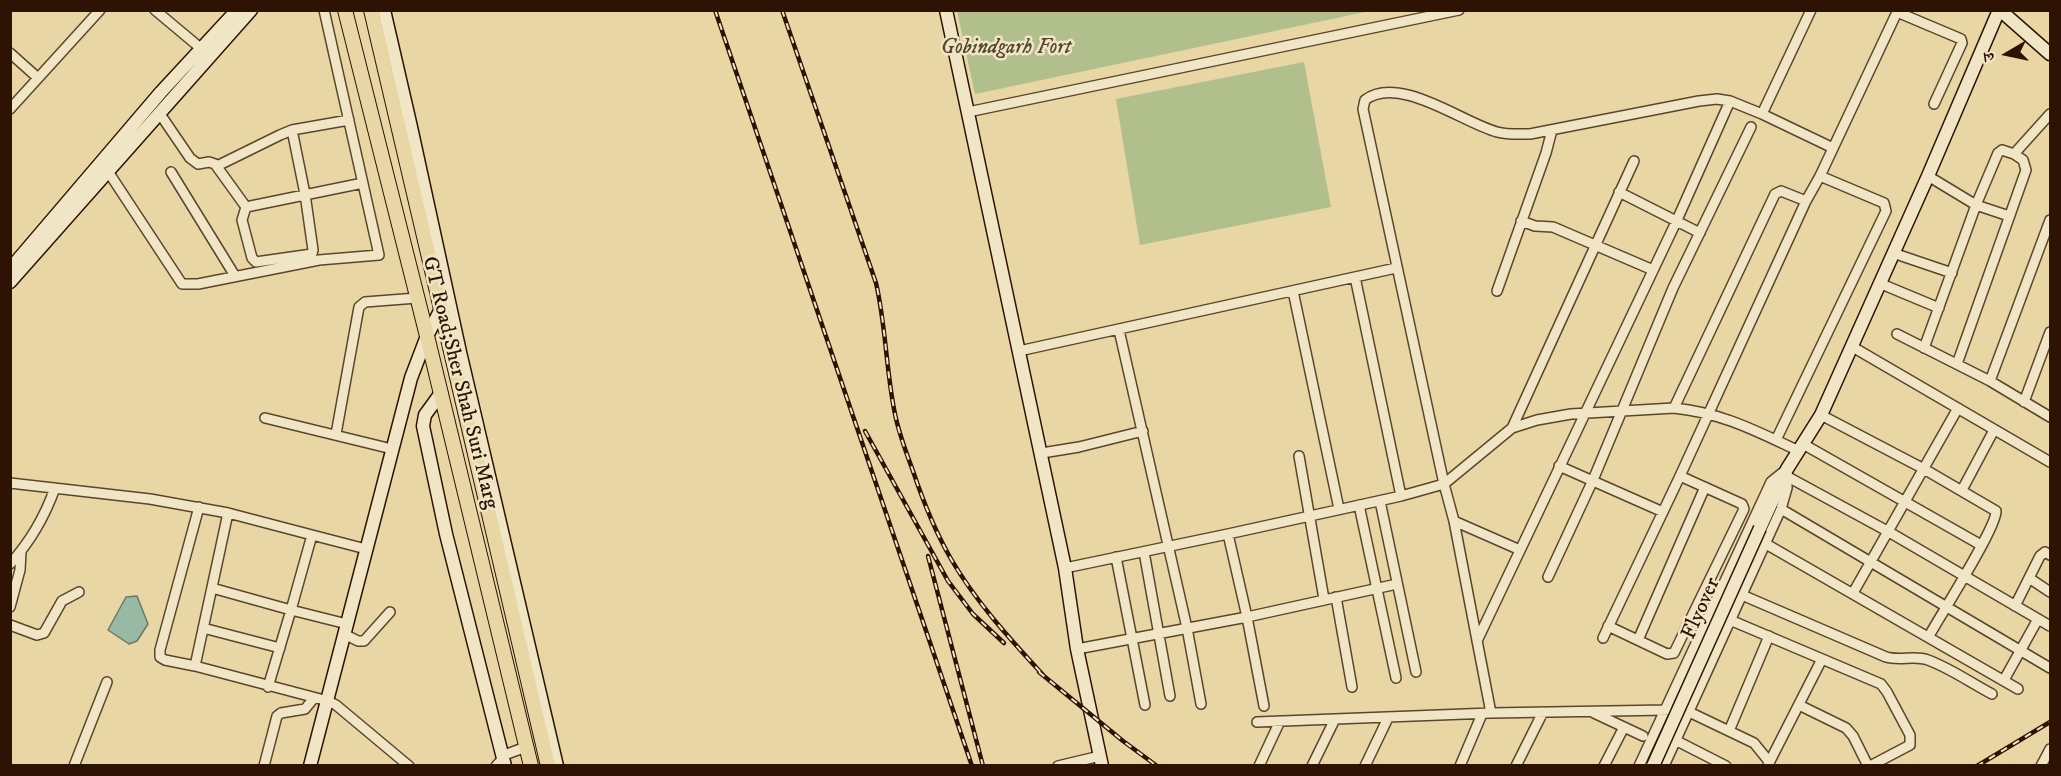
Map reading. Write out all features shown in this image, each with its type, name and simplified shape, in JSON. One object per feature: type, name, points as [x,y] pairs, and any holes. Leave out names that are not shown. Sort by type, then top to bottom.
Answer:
[{"type":"main road","points":[[10,269],[161,92],[251,10]]},
{"type":"main road","name":"GT Road;Sher Shah Suri Marg","points":[[345,10],[531,765]]},
{"type":"main road","name":"GT Road;Sher Shah Suri Marg","points":[[372,10],[548,765]]},
{"type":"main road","points":[[384,10],[459,352],[557,765]]},
{"type":"main road","points":[[946,10],[1042,453],[1065,568],[1077,649],[1101,761]]},
{"type":"main road","points":[[2000,10],[2050,54]]},
{"type":"main road","name":"Flyover","points":[[1653,765],[1760,528],[1787,473],[1821,415],[2000,10]]},
{"type":"main road","points":[[10,282],[160,114],[206,52],[231,12]]},
{"type":"main road","points":[[310,765],[411,378],[427,336],[441,309]]},
{"type":"main road","points":[[441,393],[425,415],[423,426],[446,534],[501,763]]},
{"type":"street","points":[[10,110],[100,10]]},
{"type":"street","points":[[155,10],[206,52]]},
{"type":"street","points":[[109,173],[179,282],[185,285],[319,260],[379,255],[324,10]]},
{"type":"street","points":[[968,112],[1459,10]]},
{"type":"street","points":[[1762,114],[1811,10]]},
{"type":"street","points":[[1603,638],[1897,11],[1961,39],[1962,43],[1934,104]]},
{"type":"street","points":[[10,53],[38,78]]},
{"type":"street","points":[[1460,765],[1487,713],[1477,641],[1454,522],[1396,268],[1362,104],[1367,98],[1395,93],[1408,94],[1434,103],[1495,131],[1530,134],[1717,99],[1730,101],[1762,114],[1833,148]]},
{"type":"street","points":[[1477,641],[1677,220],[1730,101]]},
{"type":"street","points":[[160,114],[193,161],[198,164],[212,162],[217,166],[246,207]]},
{"type":"street","points":[[2014,154],[2050,114]]},
{"type":"street","points":[[217,166],[292,130],[349,120]]},
{"type":"street","points":[[1548,577],[1593,480],[1673,288],[1751,127]]},
{"type":"street","points":[[246,207],[242,220],[252,258],[256,262],[309,254],[313,250],[292,130]]},
{"type":"street","points":[[1497,291],[1552,130]]},
{"type":"street","points":[[1924,348],[1976,205],[1998,153],[2002,150],[2014,154],[2023,160],[2026,170],[1957,364]]},
{"type":"street","points":[[1512,428],[1634,161]]},
{"type":"street","points":[[171,172],[235,276]]},
{"type":"street","points":[[1776,440],[1886,211],[1884,203],[1820,176]]},
{"type":"street","points":[[1928,176],[1976,205],[2009,216]]},
{"type":"street","points":[[246,207],[363,183]]},
{"type":"street","points":[[1674,408],[1775,194],[1781,191],[1806,201]]},
{"type":"street","points":[[1619,192],[1700,233]]},
{"type":"street","points":[[1990,381],[2050,220]]},
{"type":"street","points":[[1521,221],[1534,226],[1553,227],[1653,270]]},
{"type":"street","points":[[1893,253],[1952,273]]},
{"type":"street","points":[[1019,351],[1396,268]]},
{"type":"street","points":[[1355,277],[1401,496]]},
{"type":"street","points":[[1879,284],[1939,308]]},
{"type":"street","points":[[1293,291],[1339,509]]},
{"type":"street","points":[[336,434],[359,307],[365,302],[417,298]]},
{"type":"street","points":[[1119,330],[1187,628],[1201,704]]},
{"type":"street","points":[[2024,402],[2050,332]]},
{"type":"street","points":[[1897,334],[1990,381],[2050,417]]},
{"type":"street","points":[[1851,346],[2050,462]]},
{"type":"street","points":[[1065,568],[1380,501],[1444,484],[1512,428],[1554,416],[1674,408],[1708,412],[1801,448],[1906,500],[1981,544]]},
{"type":"street","points":[[1853,592],[1958,408]]},
{"type":"street","points":[[1821,415],[1924,469],[1996,511],[1996,517],[1929,636]]},
{"type":"street","points":[[265,418],[392,449]]},
{"type":"street","points":[[1962,490],[1994,430]]},
{"type":"street","points":[[1042,453],[1079,447],[1143,431]]},
{"type":"street","points":[[1299,456],[1324,599]]},
{"type":"street","points":[[1559,466],[1662,512]]},
{"type":"street","points":[[1664,765],[1766,544],[1787,488],[1787,473]]},
{"type":"street","points":[[1787,473],[2050,626]]},
{"type":"street","points":[[1639,765],[1706,617],[1771,482],[1787,473]]},
{"type":"street","points":[[1608,626],[1666,654],[1674,653],[1744,509],[1742,504],[1680,476]]},
{"type":"street","points":[[10,483],[199,507],[366,549]]},
{"type":"street","points":[[1638,640],[1705,487]]},
{"type":"street","points":[[10,564],[21,552],[49,506],[55,488]]},
{"type":"street","points":[[1380,501],[1416,672]]},
{"type":"street","points":[[1359,505],[1396,678]]},
{"type":"street","points":[[199,507],[160,657],[328,701],[336,705],[409,765]]},
{"type":"street","points":[[1781,508],[2050,668]]},
{"type":"street","points":[[195,666],[228,513]]},
{"type":"street","points":[[1454,522],[1521,550]]},
{"type":"street","points":[[1228,534],[1264,706]]},
{"type":"street","points":[[268,687],[312,535]]},
{"type":"street","points":[[1766,544],[2018,689]]},
{"type":"street","points":[[10,607],[20,570],[21,552]]},
{"type":"street","points":[[1144,552],[1170,696]]},
{"type":"street","points":[[2015,606],[2040,556],[2045,552],[2050,555]]},
{"type":"street","points":[[1116,557],[1145,705]]},
{"type":"street","points":[[2029,578],[2050,592]]},
{"type":"street","points":[[1077,649],[1247,617],[1398,584]]},
{"type":"street","points":[[212,588],[291,610],[345,629],[358,641],[364,640],[390,612]]},
{"type":"street","points":[[10,626],[37,635],[44,633],[62,602],[79,592]]},
{"type":"street","points":[[1742,595],[1886,657],[1902,660],[1915,658],[1929,660],[1992,694]]},
{"type":"street","points":[[1336,597],[1352,687]]},
{"type":"street","points":[[2004,680],[2038,619]]},
{"type":"street","points":[[1730,620],[1881,684],[1910,735],[1910,745],[1869,765],[1846,728],[1799,705]]},
{"type":"street","points":[[203,628],[280,648]]},
{"type":"street","points":[[1729,731],[1769,636]]},
{"type":"street","points":[[1769,764],[1822,659]]},
{"type":"street","points":[[74,765],[107,682]]},
{"type":"street","points":[[264,765],[277,716],[281,713],[305,709],[314,698]]},
{"type":"street","points":[[1257,722],[1487,713],[1688,710],[1759,747],[1769,764]]},
{"type":"street","points":[[1590,711],[1643,736]]},
{"type":"street","points":[[1516,765],[1543,712]]},
{"type":"street","points":[[1365,765],[1388,718]]},
{"type":"street","points":[[1312,765],[1335,719]]},
{"type":"street","points":[[1259,765],[1280,721]]},
{"type":"street","points":[[1604,765],[1624,726]]},
{"type":"street","points":[[1675,740],[1710,762],[1726,765]]},
{"type":"street","points":[[501,763],[526,747]]},
{"type":"street","points":[[2041,765],[2049,754]]},
{"type":"street","points":[[1058,765],[1101,761]]},
{"type":"green space","name":"Gobindgarh Fort","points":[[957,10],[1370,11],[975,94]]},
{"type":"green space","points":[[1304,62],[1331,207],[1140,245],[1116,99]]},
{"type":"shaded area","points":[[137,596],[148,624],[137,641],[129,644],[108,630],[126,597]]},
{"type":"railway","points":[[715,10],[972,766]]},
{"type":"railway","points":[[782,10],[876,283],[897,421],[925,505],[945,548],[971,590],[1044,676]]},
{"type":"railway","points":[[865,431],[948,581],[973,614],[1004,643]]},
{"type":"railway","points":[[928,556],[983,766]]},
{"type":"railway","points":[[1039,672],[1157,766]]},
{"type":"railway","points":[[1977,766],[2050,722]]}]
